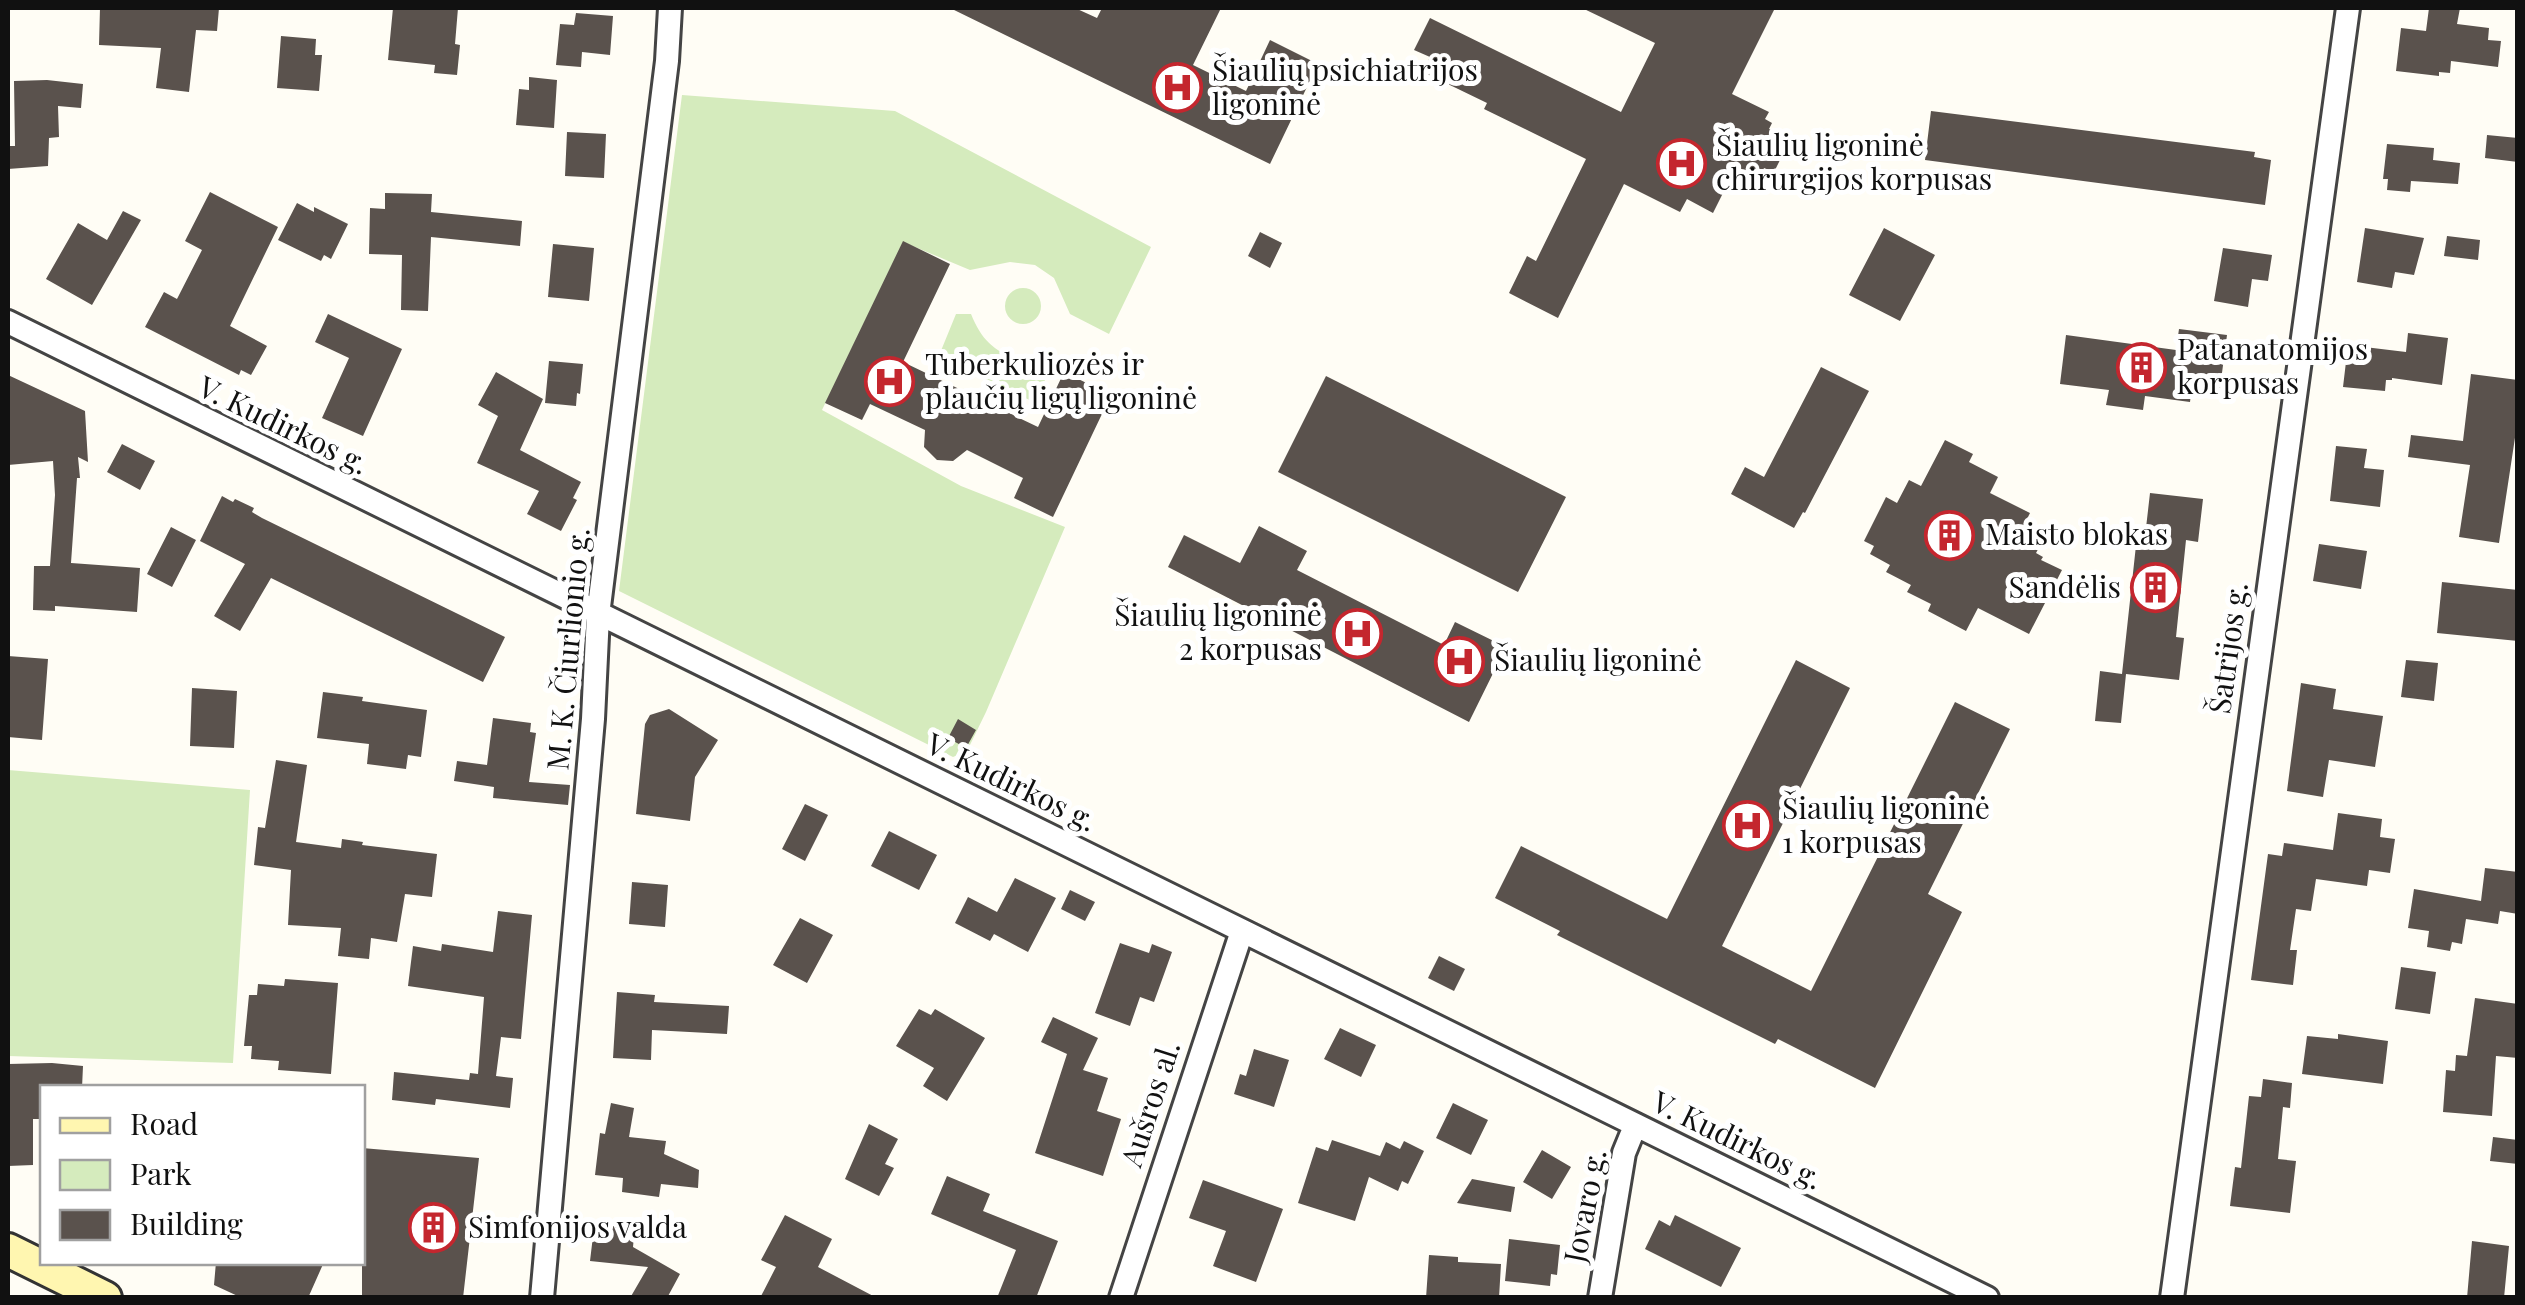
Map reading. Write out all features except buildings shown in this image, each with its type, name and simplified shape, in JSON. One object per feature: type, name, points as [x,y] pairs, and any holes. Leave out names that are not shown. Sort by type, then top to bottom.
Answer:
[{"type":"main road","points":[[8,1250],[105,1298]]},
{"type":"street","name":"M. K. Čiurlionio g.","points":[[542,1298],[594,719],[598,614],[668,62],[670,8]]},
{"type":"street","name":"Šatrijos g.","points":[[2172,1298],[2348,8]]},
{"type":"street","name":"V. Kudirkos g.","points":[[8,322],[1987,1298]]},
{"type":"street","name":"Aušros al.","points":[[1121,1298],[1242,930]]},
{"type":"street","name":"Jovaro g.","points":[[1600,1298],[1624,1153],[1635,1126]]},
{"type":"green space","points":[[682,95],[895,111],[1151,247],[1109,334],[1070,314],[1054,278],[1035,265],[1010,262],[970,270],[903,242],[822,410],[961,486],[1065,527],[986,712],[967,751],[953,757],[619,591]]},
{"type":"green space","points":[[1023,288],[1035,294],[1041,306],[1035,318],[1023,324],[1011,318],[1005,306],[1011,294]]},
{"type":"green space","points":[[956,314],[971,314],[996,349],[1021,361],[1046,351],[1057,356],[1034,402],[938,358]]},
{"type":"green space","points":[[8,770],[250,790],[233,1063],[8,1056]]},
{"type":"place","name":"Šiaulių psichiatrijos ligoninė","points":[[1177,88]]},
{"type":"place","name":"Šiaulių ligoninė chirurgijos korpusas","points":[[1681,163]]},
{"type":"place","name":"Patanatomijos korpusas","points":[[2142,367]]},
{"type":"place","name":"Tuberkuliozės ir plaučių ligų ligoninė","points":[[890,382]]},
{"type":"place","name":"Maisto blokas","points":[[1950,535]]},
{"type":"place","name":"Sandėlis","points":[[2156,588]]},
{"type":"place","name":"Šiaulių ligoninė 2 korpusas","points":[[1357,633]]},
{"type":"place","name":"Šiaulių ligoninė","points":[[1459,661]]},
{"type":"place","name":"Šiaulių ligoninė 1 korpusas","points":[[1747,826]]},
{"type":"place","name":"Simfonijos valda","points":[[433,1228]]}]
